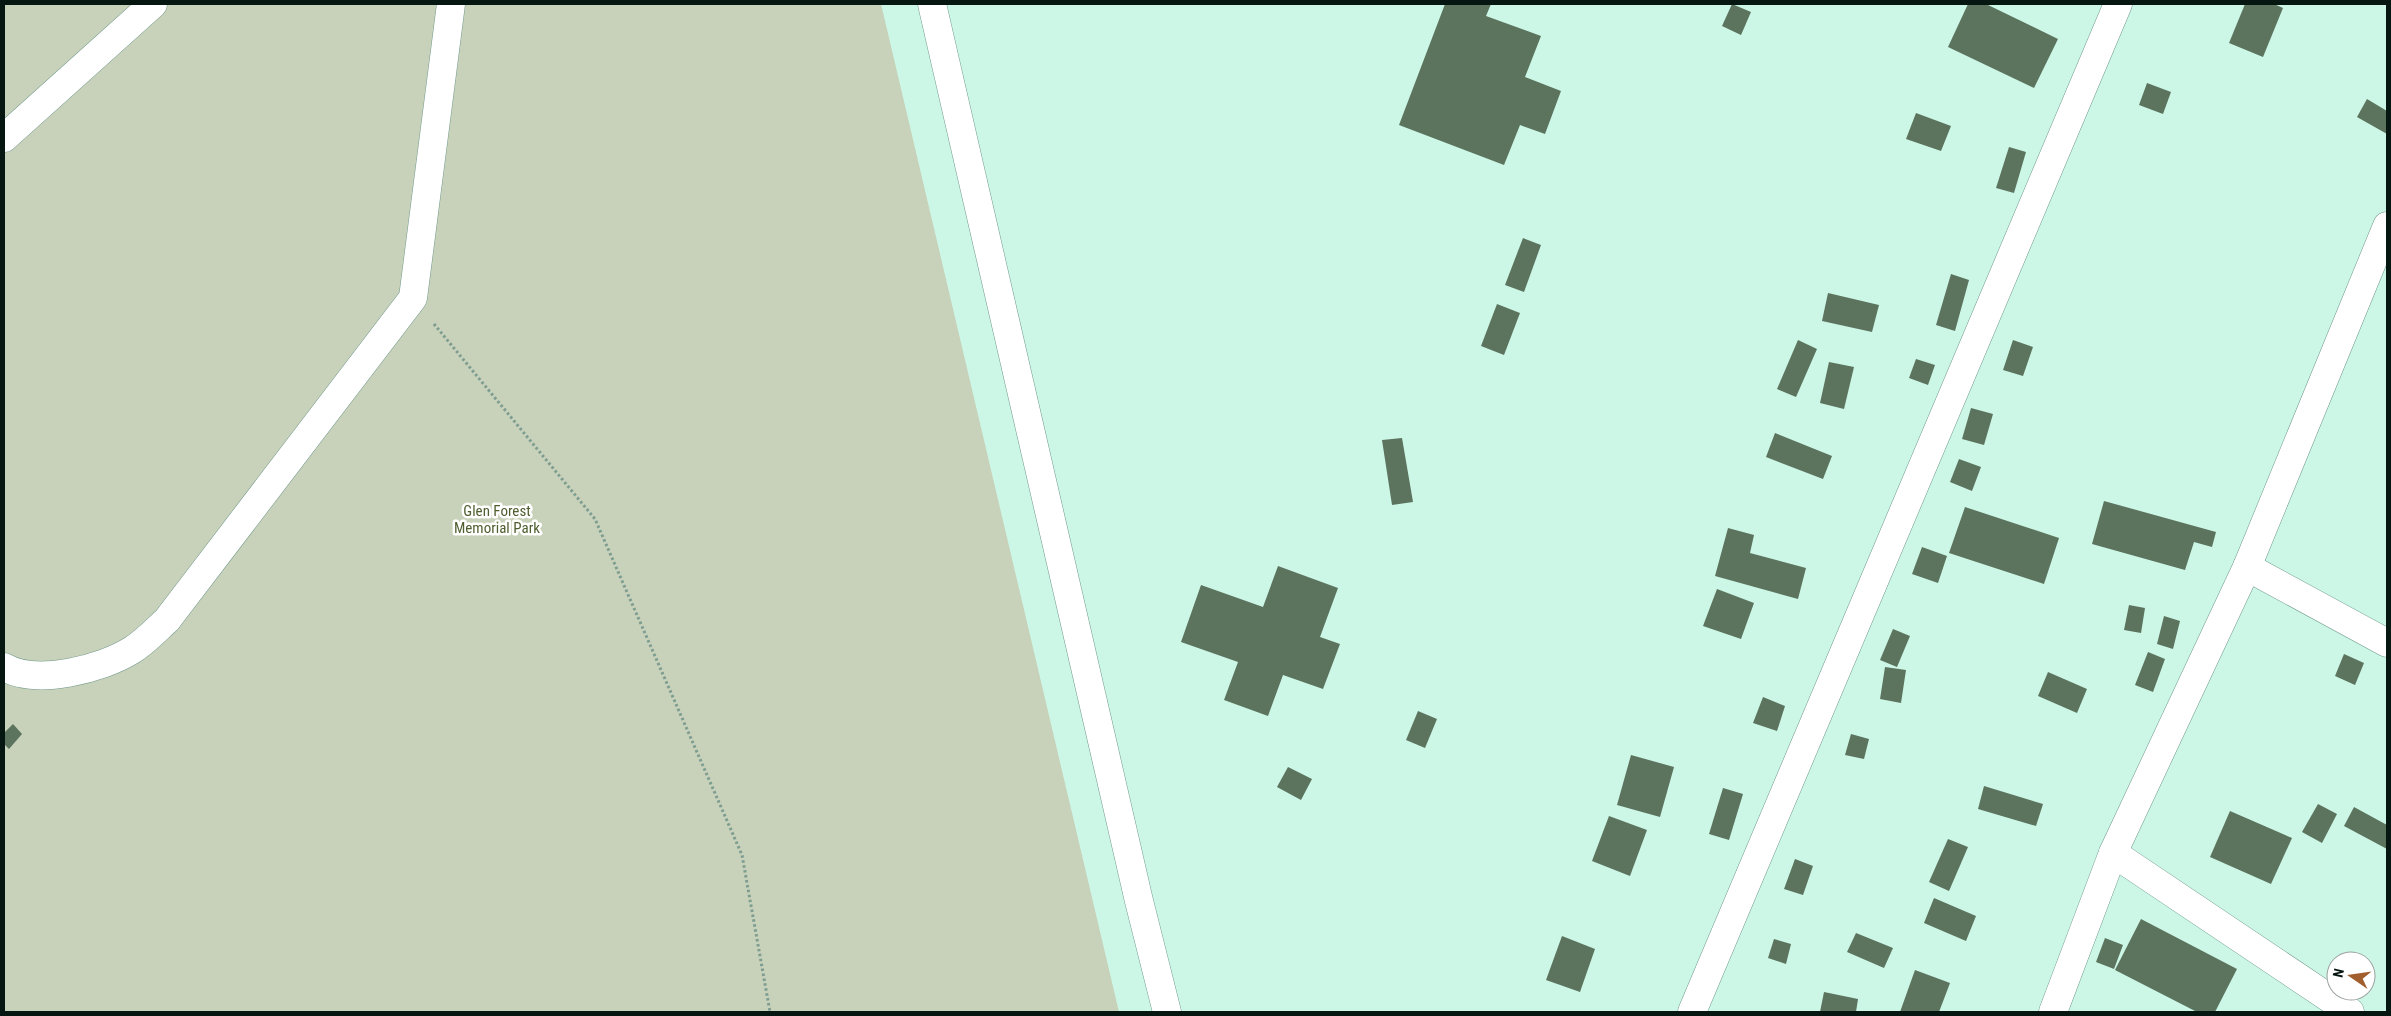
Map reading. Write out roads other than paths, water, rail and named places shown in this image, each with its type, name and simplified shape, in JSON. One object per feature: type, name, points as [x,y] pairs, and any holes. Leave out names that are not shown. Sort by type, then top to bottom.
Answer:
[{"type":"street","points":[[4,138],[153,4]]},
{"type":"street","points":[[4,667],[11,672],[34,676],[93,669],[133,650],[167,620],[412,298],[451,4]]},
{"type":"street","points":[[932,4],[1130,862],[1167,1012]]},
{"type":"street","points":[[1692,1012],[2118,4]]},
{"type":"street","points":[[2053,1012],[2113,853],[2247,567],[2387,226]]},
{"type":"street","points":[[2247,567],[2387,643]]},
{"type":"street","points":[[2113,853],[2350,1012]]},
{"type":"park label","name":"Glen Forest Memorial Park","points":[[497,520]]}]
